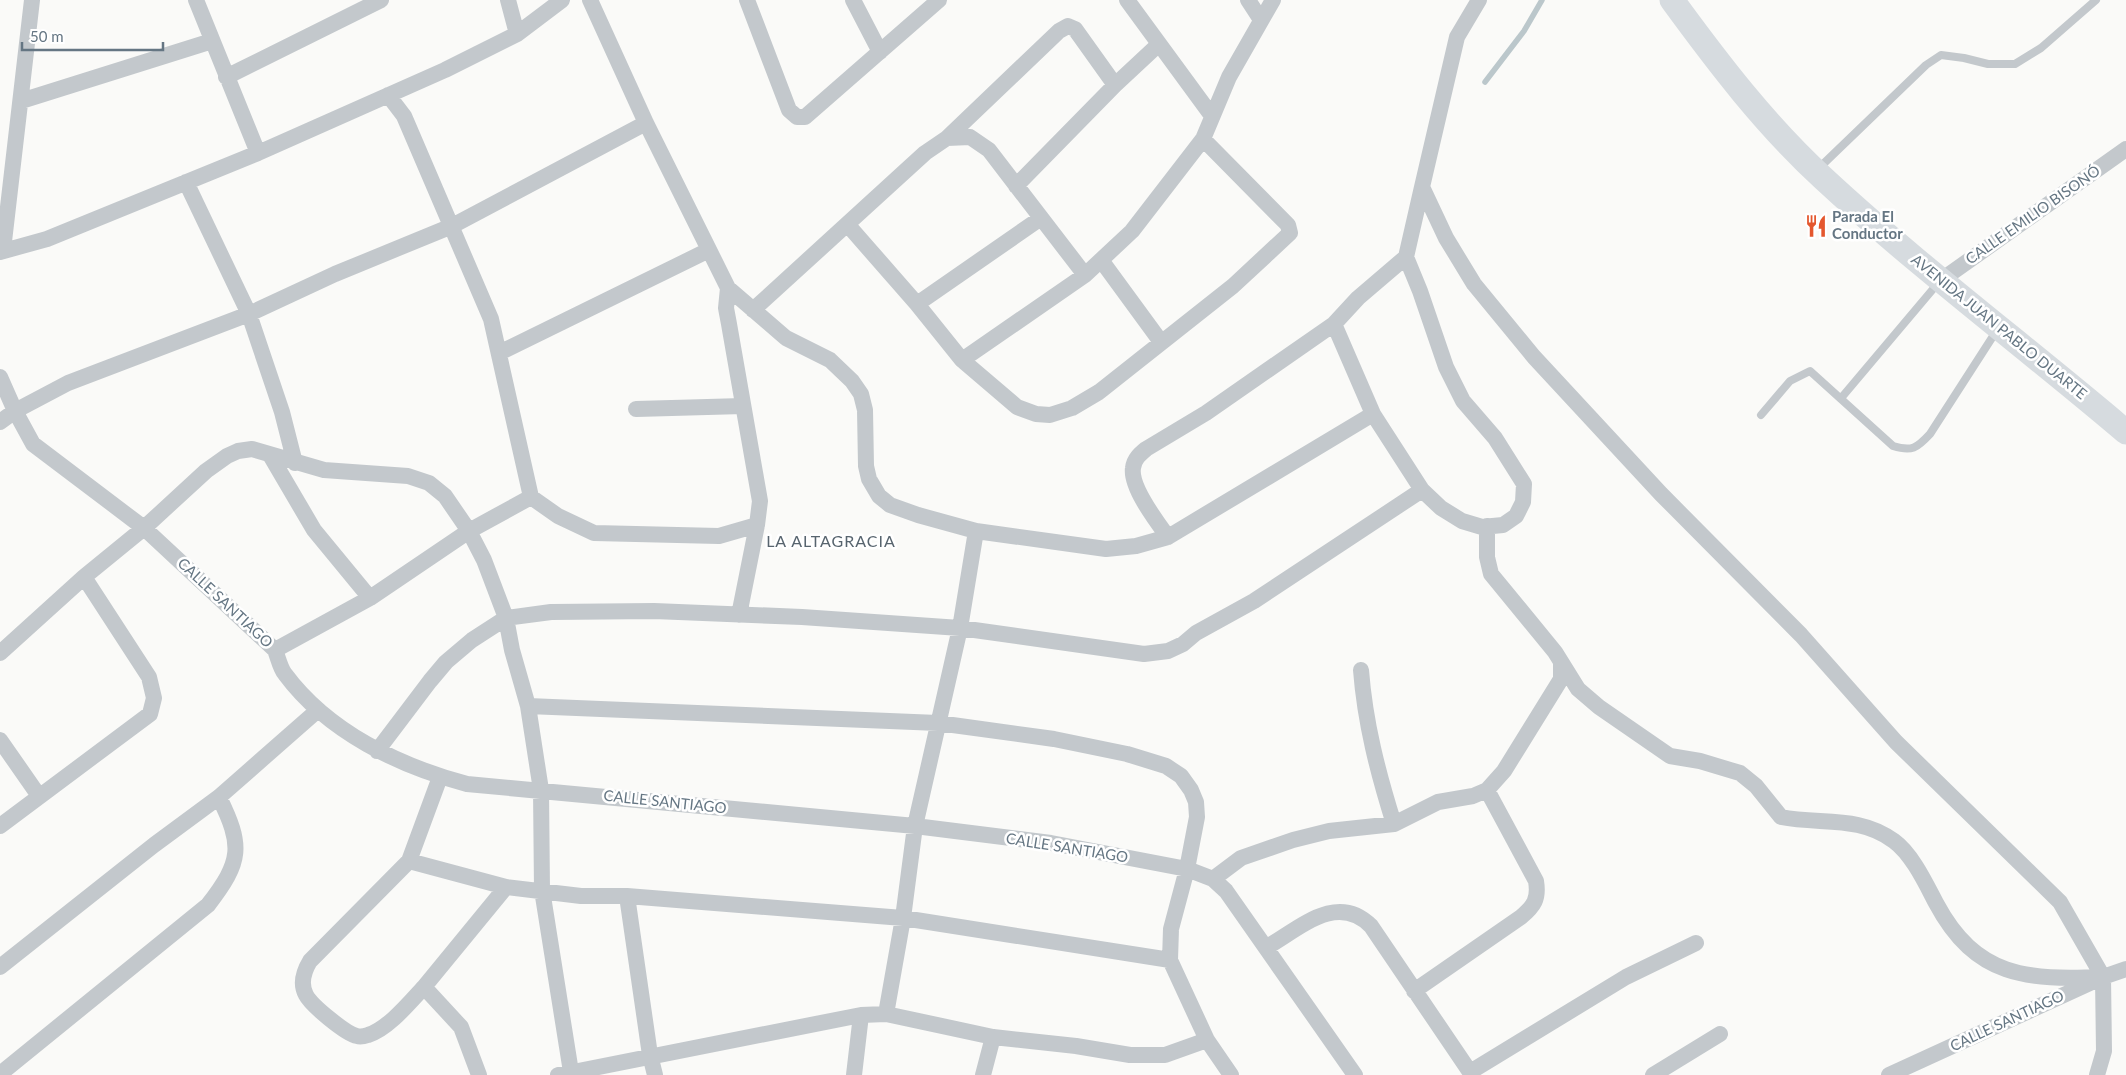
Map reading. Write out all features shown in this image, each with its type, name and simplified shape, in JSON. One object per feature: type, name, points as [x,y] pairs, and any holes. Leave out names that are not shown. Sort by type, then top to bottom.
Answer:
[{"type":"main road","name":"AVENIDA JUAN PABLO DUARTE","points":[[1672,0],[1722,68],[1783,138],[1816,172],[1940,281],[2126,431]]},
{"type":"street","points":[[32,0],[2,251],[47,239],[258,153],[388,95],[517,34],[562,0]]},
{"type":"street","points":[[196,0],[258,153]]},
{"type":"street","points":[[226,77],[381,0]]},
{"type":"street","points":[[508,0],[517,34]]},
{"type":"street","points":[[590,0],[646,123],[728,288],[786,338],[830,360],[852,380],[860,394],[865,410],[866,466],[869,479],[879,496],[890,505],[976,531],[1106,548],[1136,546],[1168,537],[1373,414]]},
{"type":"street","points":[[747,0],[789,110],[797,117],[805,117],[939,0]]},
{"type":"street","points":[[853,0],[880,52]]},
{"type":"street","points":[[1127,0],[1212,116]]},
{"type":"street","points":[[1248,0],[1261,20]]},
{"type":"street","points":[[962,360],[1085,275],[1132,231],[1203,139],[1228,77],[1272,0]]},
{"type":"street","points":[[1334,324],[1373,414],[1422,490],[1441,508],[1462,521],[1487,526],[1503,525],[1516,516],[1523,502],[1524,484],[1495,438],[1463,401],[1446,367],[1420,291],[1406,257],[1457,37],[1480,0]]},
{"type":"street","points":[[753,310],[925,153],[946,138],[1059,31],[1068,26],[1075,29],[1115,85]]},
{"type":"street","points":[[21,101],[212,41]]},
{"type":"street","points":[[1016,186],[1115,85],[1160,44]]},
{"type":"street","points":[[388,95],[404,116],[491,319],[531,497],[558,516],[594,532],[719,536],[757,525]]},
{"type":"street","points":[[0,422],[15,411],[68,383],[249,314],[335,274],[452,226],[646,123]]},
{"type":"street","points":[[946,138],[970,137],[989,150],[1085,275]]},
{"type":"street","points":[[847,224],[917,304],[962,360],[1017,406],[1036,414],[1050,415],[1072,408],[1099,392],[1232,286],[1280,244],[1291,230],[1203,139]]},
{"type":"street","name":"CALLE EMILIO BISONÓ","points":[[1940,281],[2126,148]]},
{"type":"street","points":[[186,182],[249,314],[282,412],[295,463]]},
{"type":"street","points":[[1422,187],[1446,238],[1474,284],[1534,357],[1661,494],[1801,635],[1896,742],[2060,902],[2103,977],[2104,1051],[2096,1075]]},
{"type":"street","points":[[917,304],[1041,218]]},
{"type":"street","points":[[499,353],[709,250]]},
{"type":"street","points":[[1168,537],[1145,503],[1136,484],[1132,469],[1137,458],[1146,449],[1268,372],[1334,324],[1358,298],[1406,257]]},
{"type":"street","points":[[1101,260],[1161,342]]},
{"type":"street","points":[[728,288],[726,308],[760,501],[739,615]]},
{"type":"street","name":"CALLE SANTIAGO","points":[[0,377],[15,411],[33,444],[144,528],[275,650],[284,673],[318,710],[377,751],[440,777],[467,784],[915,826],[1051,843],[1187,869],[1212,879],[1226,891],[1355,1075]]},
{"type":"street","points":[[636,409],[743,406]]},
{"type":"street","points":[[0,653],[84,577],[144,528],[206,471],[227,456],[238,451],[252,449],[324,470],[408,476],[429,483],[445,496],[469,531],[484,560],[506,618],[512,650],[528,706],[541,790],[542,890],[565,1074],[650,1055],[861,1015],[886,1014],[993,1037],[1076,1046],[1130,1055],[1165,1054],[1207,1040]]},
{"type":"street","points":[[270,455],[314,530],[370,598]]},
{"type":"street","points":[[377,751],[446,662],[472,640],[506,618],[551,612],[654,611],[739,615],[960,628],[1144,654],[1168,651],[1254,601],[1422,490]]},
{"type":"street","points":[[275,650],[370,598],[469,531],[531,497]]},
{"type":"street","points":[[1487,526],[1487,557],[1491,574],[1555,652],[1578,689],[1599,707],[1670,756],[1700,761],[1740,773],[1756,786],[1781,818],[1864,825],[1895,842],[1919,871],[1943,916],[1963,942],[1982,960],[2018,974],[2052,979],[2103,977]]},
{"type":"street","points":[[886,1014],[903,918],[915,826],[960,628],[976,531]]},
{"type":"street","points":[[0,826],[150,714],[154,698],[149,677],[84,577]]},
{"type":"street","points":[[1212,879],[1241,858],[1293,840],[1329,831],[1394,824],[1438,802],[1473,796],[1487,790],[1504,771],[1561,679],[1561,662]]},
{"type":"street","points":[[1361,670],[1363,704],[1377,770],[1394,824]]},
{"type":"street","points":[[528,706],[938,723],[1054,739],[1128,754],[1166,766],[1181,776],[1191,790],[1196,802],[1197,817],[1187,869],[1171,929],[1170,960],[1207,1040],[1230,1075]]},
{"type":"street","points":[[0,967],[154,845],[219,797],[318,710]]},
{"type":"street","points":[[0,740],[39,796]]},
{"type":"street","points":[[440,777],[409,861],[310,962],[305,970],[303,981],[305,993],[312,1003],[350,1033],[358,1036],[368,1035],[380,1030],[424,987],[506,887]]},
{"type":"street","points":[[1414,990],[1521,917],[1534,906],[1538,892],[1536,881],[1487,790]]},
{"type":"street","points":[[0,1074],[208,905],[228,879],[236,851],[233,826],[219,797]]},
{"type":"street","points":[[409,861],[506,887],[581,896],[627,896],[903,918],[1170,960]]},
{"type":"street","points":[[627,896],[650,1055],[655,1075]]},
{"type":"street","points":[[1267,947],[1319,916],[1338,911],[1349,911],[1361,916],[1371,926],[1471,1073],[1626,976],[1696,943]]},
{"type":"street","name":"CALLE SANTIAGO","points":[[1889,1075],[2103,977],[2126,970]]},
{"type":"street","points":[[424,987],[461,1028],[480,1075]]},
{"type":"street","points":[[854,1075],[861,1015]]},
{"type":"street","points":[[1653,1075],[1720,1034]]},
{"type":"street","points":[[983,1075],[993,1037]]},
{"type":"lane","points":[[1816,172],[1926,64],[1942,55],[1988,64],[2015,64],[2041,48],[2086,4],[2096,0]]},
{"type":"lane","points":[[1842,397],[1940,281]]},
{"type":"lane","points":[[1760,415],[1790,381],[1810,371],[1842,397],[1893,446],[1906,450],[1920,444],[1930,434],[1999,328]]},
{"type":"waterway","points":[[1485,82],[1524,31],[1542,0]]},
{"type":"place","name":"Parada El Conductor","points":[[1816,226]]},
{"type":"district","name":"LA ALTAGRACIA","points":[[831,541]]}]
